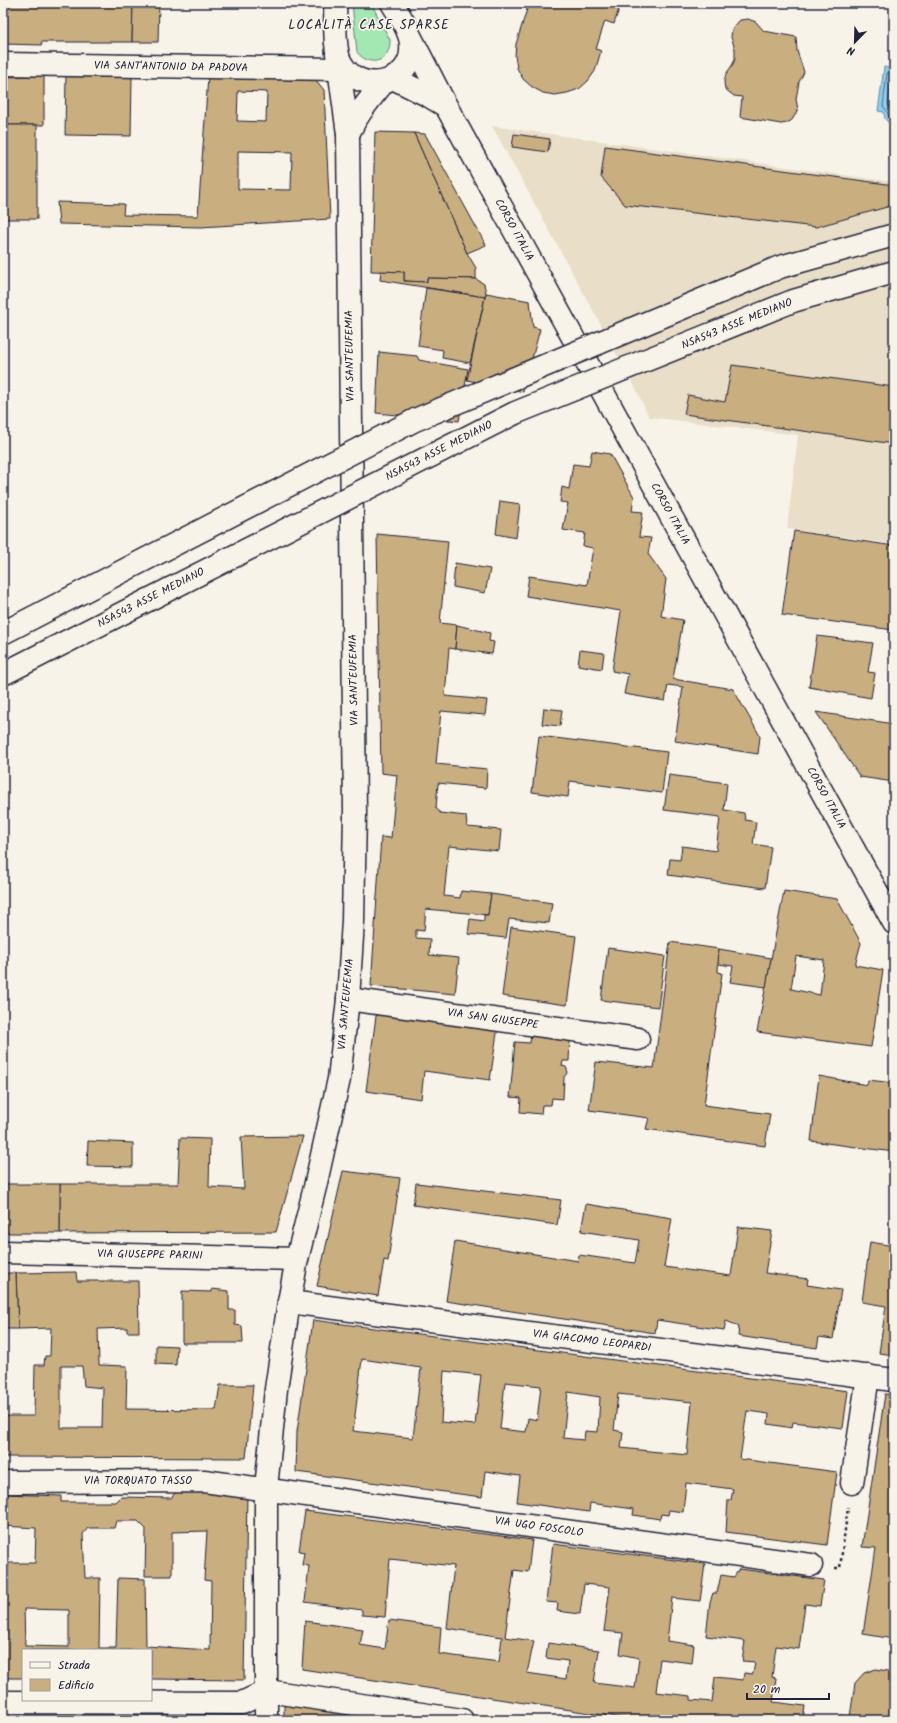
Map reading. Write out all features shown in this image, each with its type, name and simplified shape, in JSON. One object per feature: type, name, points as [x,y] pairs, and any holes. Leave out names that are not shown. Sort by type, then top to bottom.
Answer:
[{"type":"main road","points":[[335,3],[338,61],[354,78],[364,82],[388,80],[429,96],[446,106]]},
{"type":"main road","name":"CORSO ITALIA","points":[[392,3],[446,106],[894,923]]},
{"type":"main road","name":"CORSO ITALIA","points":[[348,134],[365,104],[388,80],[401,72],[410,55],[412,46],[410,36]]},
{"type":"main road","name":"VIA SANT'ANTONIO DA PADOVA","points":[[3,64],[338,61]]},
{"type":"main road","name":"VIA SANT'EUFEMIA","points":[[266,1720],[266,1488],[276,1389],[297,1259],[339,1079],[348,1000],[353,922],[355,813],[348,134],[338,61]]},
{"type":"main road","points":[[3,633],[415,420],[780,267],[894,235]]},
{"type":"main road","name":"NSA543 ASSE MEDIANO","points":[[3,674],[515,413],[793,301],[894,272]]},
{"type":"main road","name":"VIA SAN GIUSEPPE","points":[[348,1000],[638,1039]]},
{"type":"main road","name":"VIA GIUSEPPE PARINI","points":[[3,1252],[297,1259]]},
{"type":"main road","name":"VIA GIACOMO LEOPARDI","points":[[289,1302],[894,1380]]},
{"type":"main road","points":[[852,1482],[868,1376]]},
{"type":"main road","name":"VIA TORQUATO TASSO","points":[[10,1482],[204,1481],[266,1488]]},
{"type":"main road","name":"VIA UGO FOSCOLO","points":[[266,1488],[811,1565]]},
{"type":"main road","points":[[3,1702],[242,1703],[267,1691],[462,1720]]},
{"type":"path","points":[[811,1565],[840,1568],[852,1482]]},
{"type":"shaded area","points":[[492,126],[894,182],[894,544],[787,529],[798,435],[649,417],[636,389]]},
{"type":"green space","points":[[352,3],[371,3],[390,40],[387,53],[383,58],[373,61],[368,60],[357,52]]},
{"type":"water","points":[[884,67],[894,69],[894,122],[892,123],[886,121],[884,112],[878,111]]},
{"type":"building","points":[[3,3],[133,3],[132,42],[41,42],[42,45],[3,44]]},
{"type":"building","points":[[133,3],[159,3],[158,42],[132,42]]},
{"type":"building","points":[[529,3],[621,3],[614,24],[605,21],[596,49],[601,51],[595,71],[588,81],[579,89],[555,95],[543,93],[532,87],[523,79],[517,68],[515,56],[516,44]]},
{"type":"building","points":[[748,19],[756,22],[764,31],[796,37],[797,51],[804,72],[799,82],[796,99],[798,110],[792,120],[787,123],[781,124],[740,117],[742,97],[734,96],[725,89],[724,82],[726,74],[735,59],[735,49],[731,37],[732,29],[740,20]]},
{"type":"building","points":[[44,76],[44,125],[3,125],[3,77]]},
{"type":"building","points":[[66,76],[132,77],[131,136],[65,135]]},
{"type":"building","points":[[208,77],[315,79],[324,90],[330,219],[201,227],[59,224],[57,202],[124,204],[123,215],[198,216]],"holes":[[[238,91],[267,92],[266,122],[237,121]],[[238,151],[292,152],[291,190],[238,189]]]},
{"type":"building","points":[[3,125],[37,125],[37,219],[3,219]]},
{"type":"building","points":[[375,132],[414,133],[467,253],[476,268],[476,279],[427,278],[427,282],[404,281],[404,272],[371,271]]},
{"type":"building","points":[[414,133],[425,134],[486,245],[467,253]]},
{"type":"building","points":[[514,134],[550,139],[548,152],[512,147]]},
{"type":"building","points":[[605,146],[894,185],[894,205],[816,227],[625,205],[601,177]]},
{"type":"building","points":[[381,271],[404,272],[404,281],[427,282],[427,278],[476,279],[484,284],[486,293],[485,297],[380,280]]},
{"type":"building","points":[[426,288],[485,297],[470,363],[442,358],[443,350],[418,346]]},
{"type":"building","points":[[486,293],[530,301],[533,327],[540,329],[523,392],[467,380]]},
{"type":"building","points":[[379,352],[417,356],[419,360],[468,369],[459,421],[376,413]]},
{"type":"building","points":[[732,365],[894,387],[894,444],[684,414],[688,395],[725,402]]},
{"type":"building","points":[[592,451],[610,454],[634,497],[632,511],[643,512],[639,537],[651,538],[648,554],[666,579],[661,616],[683,620],[673,679],[733,689],[760,736],[758,754],[675,741],[683,687],[668,685],[665,701],[624,694],[628,674],[612,671],[621,611],[526,596],[529,576],[587,585],[593,548],[583,546],[585,533],[563,530],[568,503],[560,502],[562,487],[569,489],[573,464],[589,466]]},
{"type":"building","points":[[500,501],[520,504],[516,538],[496,534]]},
{"type":"building","points":[[794,531],[894,546],[894,630],[782,615]]},
{"type":"building","points":[[377,534],[448,541],[440,623],[457,625],[455,649],[449,648],[445,696],[487,700],[485,715],[441,711],[436,764],[487,769],[486,788],[438,783],[436,808],[440,813],[466,816],[467,827],[501,830],[499,851],[449,846],[444,896],[460,898],[461,891],[491,894],[488,915],[426,909],[424,931],[416,930],[416,938],[430,939],[429,955],[459,958],[455,994],[371,986],[381,837],[391,838],[397,775],[381,773]]},
{"type":"building","points":[[455,563],[490,569],[485,593],[453,587]]},
{"type":"building","points":[[457,625],[490,633],[489,641],[494,642],[492,654],[455,649]]},
{"type":"building","points":[[817,636],[873,643],[868,672],[875,673],[871,698],[809,687]]},
{"type":"building","points":[[580,650],[604,653],[602,669],[578,665]]},
{"type":"building","points":[[544,708],[562,710],[560,726],[542,724]]},
{"type":"building","points":[[816,712],[894,724],[894,782],[860,777]]},
{"type":"building","points":[[539,736],[667,752],[662,793],[570,781],[568,797],[532,792]]},
{"type":"building","points":[[669,775],[727,783],[724,810],[744,813],[745,820],[756,822],[753,844],[771,847],[765,888],[668,875],[670,859],[680,860],[682,846],[716,851],[720,817],[664,810]]},
{"type":"building","points":[[784,891],[837,899],[861,943],[855,965],[883,970],[871,1047],[757,1032]],"holes":[[[796,956],[824,960],[820,995],[791,989]]]},
{"type":"building","points":[[491,894],[552,903],[549,923],[509,919],[506,938],[468,934],[470,919],[484,921],[484,915],[488,915]]},
{"type":"building","points":[[511,927],[576,936],[567,1005],[502,996]]},
{"type":"building","points":[[670,942],[719,949],[718,972],[722,973],[704,1105],[770,1114],[765,1146],[646,1129],[649,1118],[589,1110],[596,1062],[654,1068]]},
{"type":"building","points":[[608,948],[665,956],[658,1007],[601,1000]]},
{"type":"building","points":[[719,949],[771,958],[766,987],[730,982],[733,966],[718,964]]},
{"type":"building","points":[[383,1010],[498,1026],[490,1080],[424,1071],[421,1099],[366,1091],[376,1016]]},
{"type":"building","points":[[531,1033],[570,1039],[569,1061],[563,1061],[562,1066],[566,1067],[568,1072],[564,1077],[563,1099],[552,1098],[551,1105],[542,1105],[541,1114],[520,1112],[521,1098],[510,1097],[515,1042],[530,1043]]},
{"type":"building","points":[[819,1076],[867,1085],[868,1080],[894,1083],[894,1152],[811,1141]]},
{"type":"building","points":[[303,1136],[276,1232],[60,1233],[60,1184],[178,1184],[180,1138],[210,1139],[209,1187],[244,1189],[241,1137]]},
{"type":"building","points":[[88,1141],[133,1143],[133,1167],[87,1166]]},
{"type":"building","points":[[343,1171],[400,1178],[388,1261],[384,1260],[378,1296],[317,1286]]},
{"type":"building","points":[[416,1183],[561,1200],[557,1225],[413,1205]]},
{"type":"building","points":[[3,1184],[60,1184],[60,1233],[3,1233]]},
{"type":"building","points":[[586,1204],[672,1218],[664,1267],[731,1276],[738,1227],[772,1231],[765,1273],[808,1279],[807,1285],[841,1290],[833,1339],[819,1337],[817,1348],[738,1336],[739,1326],[726,1321],[724,1330],[657,1320],[655,1333],[446,1301],[455,1241],[578,1261],[579,1255],[635,1263],[639,1240],[581,1231]]},
{"type":"building","points":[[870,1242],[894,1246],[894,1355],[879,1353],[886,1306],[862,1302]]},
{"type":"building","points":[[76,1272],[77,1281],[138,1281],[139,1332],[127,1332],[127,1328],[98,1329],[99,1365],[127,1366],[126,1409],[216,1410],[220,1385],[253,1385],[246,1458],[3,1457],[3,1416],[34,1416],[35,1365],[44,1365],[45,1356],[50,1356],[51,1328],[18,1329],[16,1273]],"holes":[[[61,1366],[82,1366],[84,1386],[103,1388],[102,1428],[61,1428]]]},
{"type":"building","points":[[3,1273],[16,1273],[18,1329],[3,1329]]},
{"type":"building","points":[[212,1289],[229,1291],[229,1310],[235,1310],[235,1325],[242,1326],[243,1343],[182,1343],[182,1291],[212,1292]]},
{"type":"building","points":[[313,1320],[848,1391],[843,1428],[793,1422],[792,1428],[768,1424],[769,1414],[747,1411],[740,1459],[837,1472],[827,1545],[726,1532],[728,1500],[731,1500],[733,1489],[686,1483],[683,1512],[669,1510],[668,1515],[661,1514],[660,1519],[633,1515],[634,1509],[590,1503],[589,1512],[517,1502],[520,1476],[485,1471],[482,1497],[296,1472],[297,1432]],"holes":[[[362,1359],[421,1368],[413,1438],[353,1431]],[[444,1371],[481,1375],[475,1425],[441,1422]],[[505,1382],[541,1386],[537,1420],[528,1418],[526,1432],[500,1429]],[[568,1392],[600,1397],[598,1432],[585,1431],[584,1440],[563,1438]],[[618,1394],[692,1402],[687,1455],[621,1448],[623,1432],[614,1430]]]},
{"type":"building","points":[[156,1345],[177,1346],[176,1365],[156,1364]]},
{"type":"building","points":[[885,1394],[894,1395],[894,1639],[863,1634],[876,1548],[862,1547]]},
{"type":"building","points":[[176,1492],[247,1493],[244,1680],[152,1679],[152,1649],[22,1649],[22,1678],[3,1678],[3,1567],[8,1568],[8,1563],[35,1563],[36,1528],[3,1526],[3,1494],[61,1496],[61,1502],[116,1502],[121,1497],[171,1498]],"holes":[[[116,1521],[138,1521],[146,1529],[145,1576],[172,1576],[172,1532],[207,1531],[204,1580],[211,1581],[210,1650],[146,1646],[145,1579],[118,1578],[116,1648],[99,1648],[100,1578],[85,1578],[83,1534],[88,1528],[114,1528]],[[24,1609],[69,1610],[69,1647],[25,1646]]]},
{"type":"building","points":[[305,1511],[532,1540],[528,1572],[514,1570],[505,1637],[534,1641],[527,1673],[566,1679],[568,1661],[546,1658],[548,1643],[599,1650],[594,1683],[635,1688],[639,1658],[620,1654],[623,1633],[604,1631],[610,1587],[584,1584],[580,1614],[557,1611],[558,1603],[546,1602],[553,1544],[705,1564],[700,1601],[672,1598],[667,1641],[694,1645],[692,1663],[660,1659],[656,1692],[691,1696],[691,1700],[712,1702],[715,1677],[743,1680],[744,1673],[753,1674],[755,1662],[742,1661],[745,1641],[706,1636],[710,1602],[713,1593],[717,1593],[721,1575],[734,1577],[739,1569],[824,1580],[820,1606],[805,1604],[799,1649],[776,1646],[772,1677],[776,1678],[773,1702],[805,1706],[803,1720],[636,1720],[302,1669],[305,1621],[363,1629],[360,1645],[385,1649],[389,1620],[441,1627],[439,1654],[499,1662],[502,1637],[447,1628],[454,1566],[390,1559],[385,1617],[362,1615],[362,1610],[305,1602],[309,1566],[302,1565],[304,1552],[299,1551]]},
{"type":"building","points":[[876,1669],[894,1672],[894,1720],[840,1720],[841,1715],[850,1717],[855,1683],[864,1673]]},
{"type":"building","points":[[284,1702],[403,1720],[284,1720]]},
{"type":"building","points":[[91,1717],[180,1718],[180,1720],[90,1720]]},
{"type":"building","points":[[243,1717],[243,1720],[196,1720],[196,1718]]},
{"type":"district","name":"LOCALITÀ CASE SPARSE","points":[[369,25]]}]
